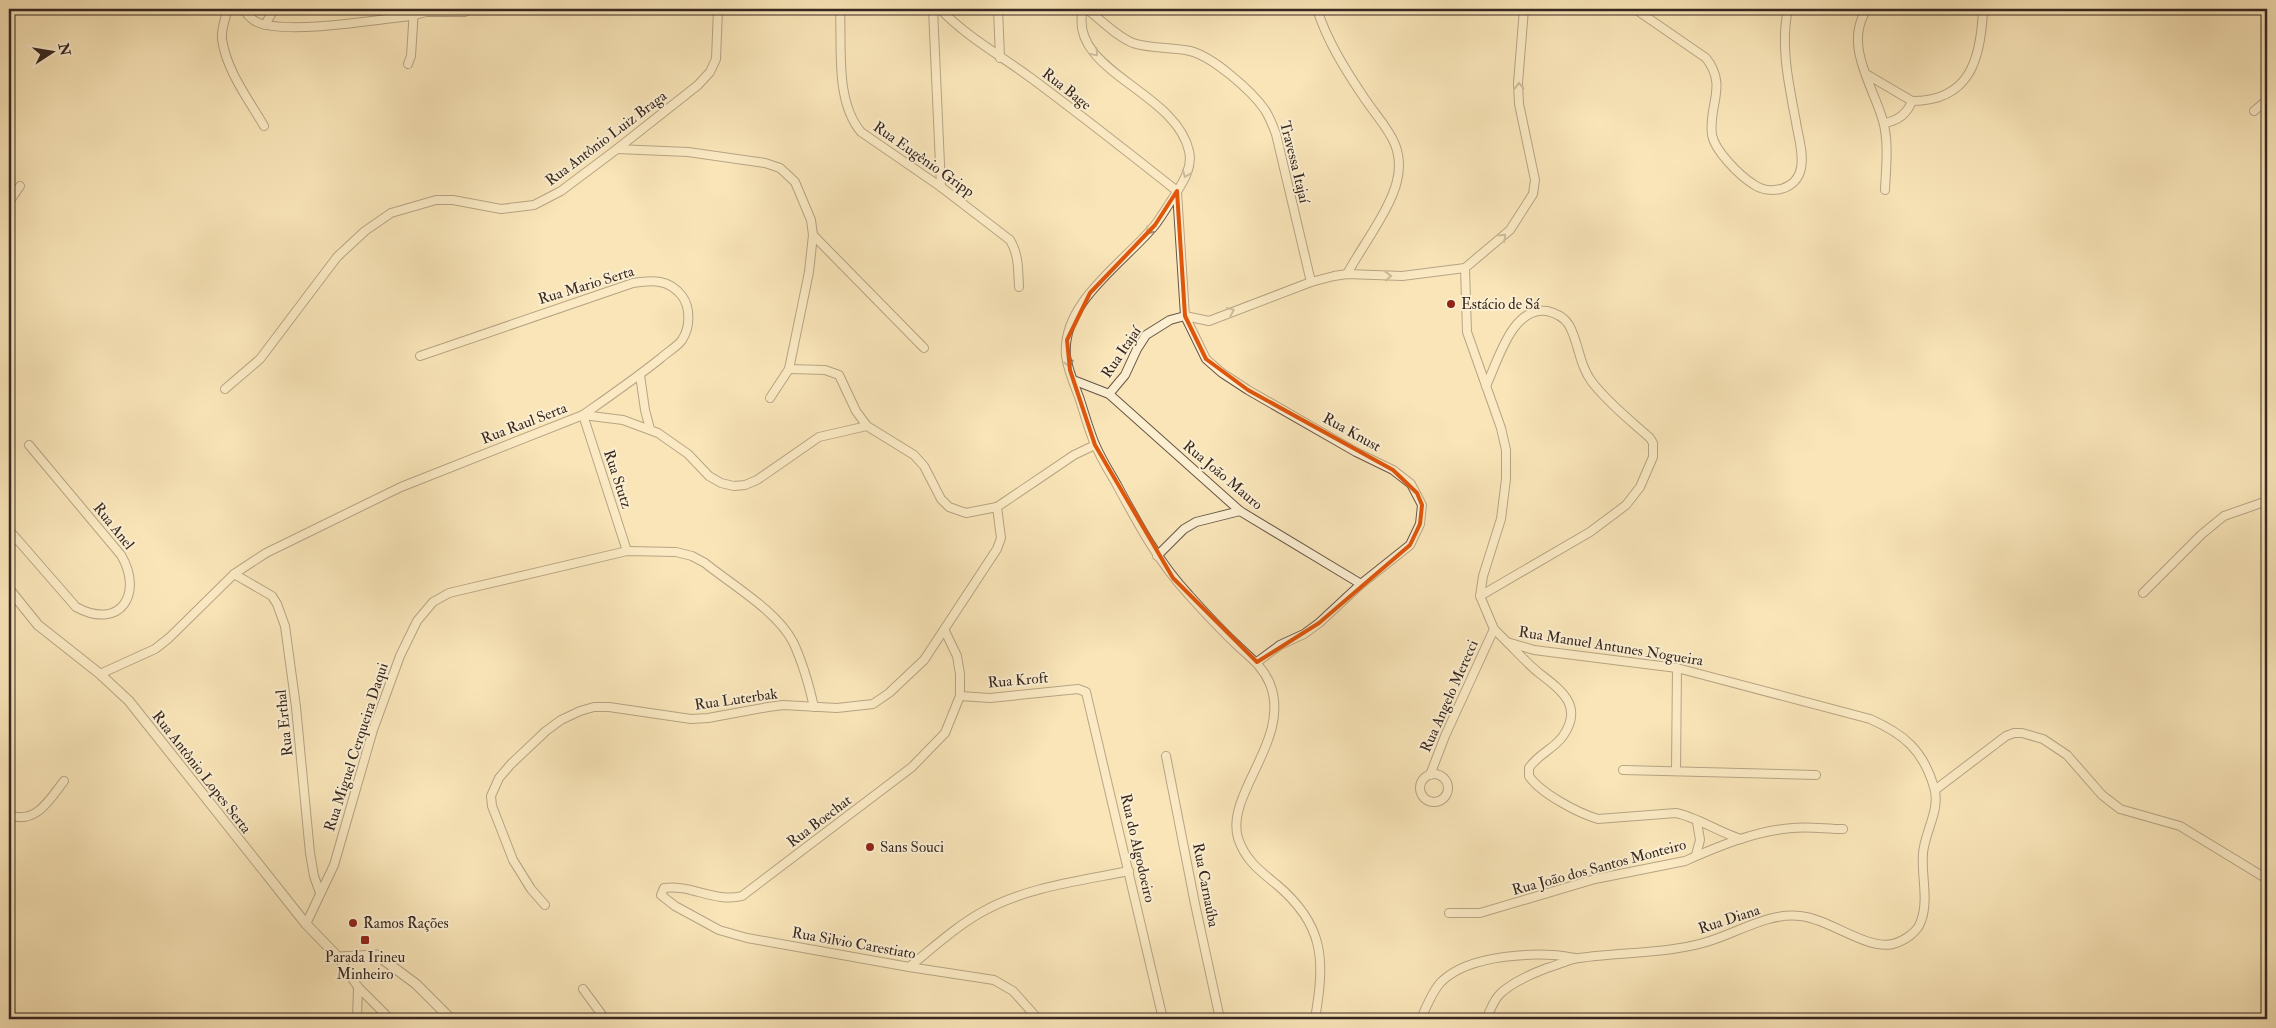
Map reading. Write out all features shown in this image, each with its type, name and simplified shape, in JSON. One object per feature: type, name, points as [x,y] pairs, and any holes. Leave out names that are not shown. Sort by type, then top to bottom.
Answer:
[{"type":"street","points":[[228,9],[222,28],[225,52],[232,69],[264,126]]},
{"type":"street","points":[[243,9],[253,20],[266,24],[298,27],[414,12],[466,12]]},
{"type":"street","points":[[266,24],[274,9]]},
{"type":"street","name":"Rua Antônio Luiz Braga","points":[[226,389],[260,359],[337,257],[365,231],[391,213],[436,200],[452,200],[501,209],[534,205],[561,191],[617,149],[698,85],[710,72],[716,59],[718,9]]},
{"type":"street","name":"Rua Eugênio Gripp","points":[[840,9],[843,88],[846,107],[852,122],[861,132],[941,186],[1010,240],[1016,249],[1018,259],[1019,287]]},
{"type":"street","points":[[933,9],[941,186]]},
{"type":"street","name":"Rua Bage","points":[[940,9],[957,26],[1000,58],[1030,77],[1177,191]]},
{"type":"street","points":[[998,9],[1000,58]]},
{"type":"street","points":[[1083,9],[1081,26],[1090,48],[1109,69],[1166,111],[1179,128],[1189,148],[1190,160],[1187,174],[1155,225],[1095,287],[1076,314],[1067,340],[1066,357],[1095,445],[1135,519],[1158,556],[1173,578],[1204,612],[1239,648],[1257,662],[1269,681],[1275,700],[1275,714],[1267,742],[1241,807],[1237,822],[1238,837],[1246,856],[1256,868],[1304,911],[1314,931],[1319,946],[1320,962],[1319,996],[1315,1019]]},
{"type":"street","name":"Travessa Itajaí","points":[[1087,9],[1122,38],[1134,43],[1206,56],[1222,68],[1264,108],[1271,119],[1276,134],[1310,282]]},
{"type":"street","points":[[1318,9],[1326,34],[1366,100],[1384,122],[1398,152],[1397,180],[1389,202],[1347,274]]},
{"type":"street","points":[[1185,316],[1204,321],[1213,320],[1310,282],[1347,274],[1402,276],[1465,268],[1510,230],[1533,194],[1535,180],[1519,104],[1518,83],[1524,9]]},
{"type":"street","points":[[1635,9],[1706,58],[1713,67],[1717,77],[1712,136],[1717,147],[1726,159],[1752,184],[1762,189],[1771,190],[1782,189],[1792,184],[1797,179],[1801,167],[1801,152],[1788,82],[1785,49],[1788,9]]},
{"type":"street","points":[[1867,9],[1860,19],[1857,39],[1859,53],[1884,123],[1885,190]]},
{"type":"street","points":[[1866,74],[1912,101],[1937,99],[1946,96],[1964,82],[1970,72],[1979,43],[1983,9]]},
{"type":"street","points":[[408,64],[412,56],[414,12]]},
{"type":"street","points":[[2254,111],[2267,100]]},
{"type":"street","points":[[1884,123],[1899,119],[1905,114],[1912,101]]},
{"type":"street","points":[[617,149],[688,152],[765,163],[780,168],[795,182],[811,220],[813,235],[809,272],[789,369],[770,398]]},
{"type":"street","points":[[9,202],[20,186]]},
{"type":"street","name":"Rua Knust","points":[[1177,191],[1185,316],[1206,359],[1222,373],[1356,452],[1393,470],[1411,484],[1422,505],[1420,524],[1410,544],[1361,584],[1319,624],[1304,634],[1280,645],[1257,662]]},
{"type":"street","points":[[813,235],[924,348]]},
{"type":"street","points":[[1465,268],[1467,332],[1476,362],[1501,428],[1506,450],[1506,479],[1501,519],[1483,576],[1480,596]]},
{"type":"street","name":"Rua Mario Serta","points":[[420,356],[601,292],[633,283],[662,281],[672,286],[686,302],[688,314],[687,327],[681,340],[640,375],[583,415]]},
{"type":"street","points":[[1480,596],[1590,532],[1626,505],[1640,487],[1654,451],[1650,438],[1592,382],[1581,363],[1570,327],[1564,319],[1553,312],[1536,311],[1528,314],[1515,325],[1486,386]]},
{"type":"street","name":"Rua Itajaí","points":[[1109,394],[1126,375],[1137,349],[1146,335],[1170,320],[1185,316]]},
{"type":"street","points":[[789,369],[825,370],[839,375],[856,411],[867,426],[914,455],[924,466],[941,499],[957,512],[975,512],[998,507],[1074,455],[1095,445]]},
{"type":"street","points":[[640,375],[650,429]]},
{"type":"street","name":"Rua João Mauro","points":[[1073,380],[1109,394],[1240,511],[1361,584]]},
{"type":"street","name":"Rua Raul Serta","points":[[100,674],[162,643],[234,574],[274,549],[402,487],[583,415],[623,420],[650,429],[672,441],[709,476],[721,483],[734,486],[745,485],[757,480],[819,437],[867,426]]},
{"type":"street","name":"Rua Stutz","points":[[583,415],[627,551]]},
{"type":"street","name":"Rua Anel","points":[[9,530],[71,601],[88,613],[112,614],[122,608],[130,595],[129,574],[121,554],[29,445]]},
{"type":"street","points":[[2143,592],[2202,534],[2224,516],[2267,500]]},
{"type":"street","name":"Rua Luterbak","points":[[545,905],[530,889],[513,860],[492,806],[491,796],[499,778],[511,764],[561,720],[580,711],[609,707],[692,719],[708,718],[768,707],[862,707],[880,700],[924,660],[945,632],[997,549],[1001,538],[998,507]]},
{"type":"street","points":[[1158,556],[1184,529],[1196,522],[1240,511]]},
{"type":"street","name":"Rua Miguel Cerqueira Daqui","points":[[306,924],[334,865],[389,683],[417,621],[433,602],[449,593],[627,551],[676,552],[692,556],[705,563],[770,614],[781,625],[792,641],[806,675],[814,708]]},
{"type":"street","name":"Rua Erthal","points":[[234,574],[272,596],[285,626],[296,707],[310,853],[314,876],[320,893]]},
{"type":"street","name":"Rua Antônio Lopes Serta","points":[[9,589],[38,625],[100,674],[129,701],[306,924],[338,957],[358,987],[390,1019]]},
{"type":"street","name":"Rua Manuel Antunes Nogueira","points":[[1480,596],[1494,629],[1507,642],[1534,650],[1677,668],[1853,714],[1894,729],[1909,742],[1921,759],[1935,790],[1934,814],[1923,853]]},
{"type":"street","name":"Rua Angelo Merecci","points":[[1430,775],[1445,736],[1494,629]]},
{"type":"street","points":[[945,632],[957,656],[960,674],[960,696]]},
{"type":"street","points":[[1507,642],[1522,658],[1559,688],[1569,700],[1570,725],[1564,735],[1529,768],[1528,772],[1532,780],[1541,788],[1574,809],[1598,819],[1676,814],[1741,839]]},
{"type":"street","points":[[1676,771],[1677,668]]},
{"type":"street","name":"Rua Kroft","points":[[960,696],[990,698],[1078,689]]},
{"type":"street","name":"Rua do Algodoeiro","points":[[1078,689],[1084,691],[1087,695],[1163,1019]]},
{"type":"street","name":"Rua Boechat","points":[[661,896],[664,888],[673,887],[721,898],[735,898],[750,892],[912,767],[945,732],[960,696]]},
{"type":"street","points":[[1935,790],[2006,736],[2014,733],[2032,735],[2067,756],[2102,795],[2116,807],[2180,826],[2267,879]]},
{"type":"street","name":"Rua Carnaúba","points":[[1166,756],[1220,1019]]},
{"type":"street","points":[[1623,770],[1816,775]]},
{"type":"street","points":[[9,815],[22,818],[37,813],[64,781]]},
{"type":"street","points":[[1694,820],[1700,840],[1696,855]]},
{"type":"street","name":"Rua João dos Santos Monteiro","points":[[1448,913],[1480,913],[1595,879],[1685,861],[1696,855],[1741,839],[1794,827],[1843,829]]},
{"type":"street","name":"Rua Diana","points":[[1486,1019],[1500,994],[1520,980],[1577,958],[1702,944],[1785,916],[1801,916],[1817,920],[1879,945],[1893,944],[1913,933],[1922,920],[1924,894],[1923,853]]},
{"type":"street","points":[[909,967],[958,927],[983,911],[1006,900],[1046,887],[1129,871]]},
{"type":"street","name":"Rua Silvio Carestiato","points":[[661,896],[675,906],[719,930],[747,938],[994,980],[1013,991],[1038,1019]]},
{"type":"street","points":[[1420,1019],[1440,984],[1446,978],[1472,966],[1490,960],[1534,953],[1577,958]]},
{"type":"street","points":[[338,957],[377,955],[416,984],[451,1019]]},
{"type":"street","points":[[357,1019],[358,987]]},
{"type":"street","points":[[583,989],[605,1019]]},
{"type":"highlighted area","points":[[1177,191],[1185,316],[1206,359],[1248,390],[1393,470],[1417,493],[1422,505],[1420,524],[1410,545],[1319,623],[1257,662],[1173,578],[1095,445],[1070,370],[1067,340],[1090,293],[1155,225]]},
{"type":"place","name":"Estácio de Sá","points":[[1451,304]]},
{"type":"place","name":"Sans Souci","points":[[870,847]]},
{"type":"place","name":"Ramos Rações","points":[[353,923]]},
{"type":"place","name":"Parada Irineu Minheiro","points":[[365,940]]}]
